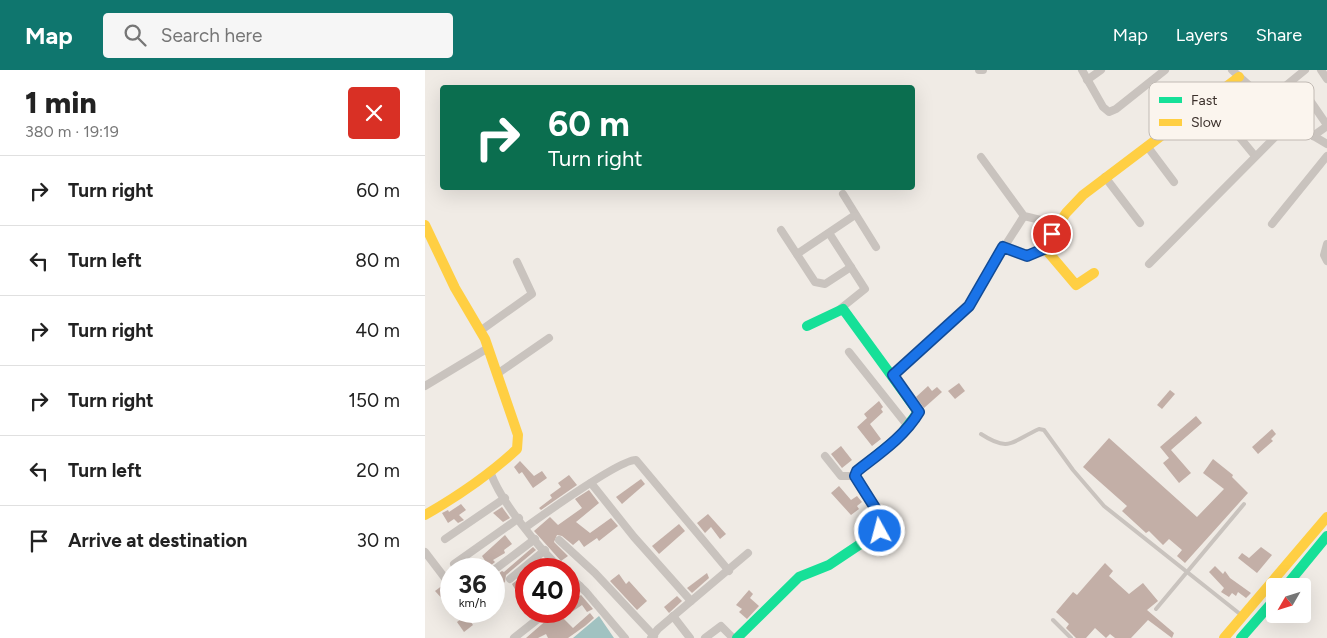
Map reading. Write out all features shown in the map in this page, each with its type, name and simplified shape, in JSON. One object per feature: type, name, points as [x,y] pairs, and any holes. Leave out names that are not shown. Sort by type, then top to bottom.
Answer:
[{"type":"main road","points":[[1094,274],[1076,285],[1046,248],[1057,224],[1083,195],[1155,140]]},
{"type":"main road","points":[[425,225],[455,288],[488,348],[518,435],[517,449],[491,474],[425,515]]},
{"type":"main road","points":[[737,638],[799,578],[829,565],[868,541],[884,527],[881,515],[855,476],[857,471],[902,436],[907,425],[919,412],[846,312],[840,309],[807,326]]},
{"type":"main road","points":[[1224,638],[1327,517]]},
{"type":"main road","points":[[1292,578],[1327,536]]},
{"type":"main road","points":[[1241,638],[1266,609]]},
{"type":"street","points":[[1081,70],[1103,108],[1109,112],[1116,109],[1149,83]]},
{"type":"street","points":[[1087,80],[1101,70]]},
{"type":"street","points":[[1150,82],[1165,70]]},
{"type":"street","points":[[1290,82],[1305,70]]},
{"type":"street","points":[[1321,70],[1327,79]]},
{"type":"street","points":[[1235,73],[1245,82]]},
{"type":"street","points":[[1314,106],[1327,126],[1314,135]]},
{"type":"street","points":[[1314,137],[1327,144]]},
{"type":"street","points":[[1242,140],[1255,156]]},
{"type":"street","points":[[1149,264],[1271,140]]},
{"type":"street","points":[[1147,146],[1174,182]]},
{"type":"street","points":[[1272,224],[1327,156]]},
{"type":"street","points":[[981,157],[1024,216],[1057,224]]},
{"type":"street","points":[[1105,178],[1140,222]]},
{"type":"street","points":[[843,194],[877,247]]},
{"type":"street","points":[[797,254],[855,215]]},
{"type":"street","points":[[893,375],[969,306],[1003,247],[1024,216]]},
{"type":"street","points":[[781,230],[815,282],[825,284],[851,267]]},
{"type":"street","points":[[829,233],[865,289],[840,309]]},
{"type":"street","points":[[1327,244],[1324,256],[1327,261]]},
{"type":"street","points":[[1003,247],[1027,256],[1046,248]]},
{"type":"street","points":[[480,331],[532,294],[517,262]]},
{"type":"street","points":[[497,374],[549,338]]},
{"type":"street","points":[[425,386],[488,348]]},
{"type":"street","points":[[849,352],[907,425]]},
{"type":"street","points":[[825,456],[841,476],[855,476]]},
{"type":"street","points":[[526,527],[591,483],[627,462],[636,460],[729,571]]},
{"type":"street","points":[[491,474],[496,486],[519,518],[552,558]]},
{"type":"street","points":[[591,483],[634,537],[691,602]]},
{"type":"street","points":[[445,539],[505,498]]},
{"type":"street","points":[[462,558],[519,518]]},
{"type":"street","points":[[505,561],[535,538]]},
{"type":"street","points":[[559,540],[595,573],[652,637],[673,616],[729,571],[748,553]]},
{"type":"street","points":[[510,579],[545,550]]},
{"type":"street","points":[[425,552],[440,572]]},
{"type":"street","points":[[580,586],[625,638]]},
{"type":"street","points":[[673,616],[690,638]]},
{"type":"street","points":[[514,638],[533,623]]},
{"type":"street","points":[[705,638],[721,626],[733,638]]},
{"type":"lane","points":[[981,434],[996,444],[1003,445],[1011,444],[1039,429],[1044,430],[1073,470],[1104,506],[1253,624]]},
{"type":"lane","points":[[1156,609],[1244,504]]},
{"type":"lane","points":[[1053,620],[1071,638]]},
{"type":"water","points":[[599,616],[614,638],[573,638]]},
{"type":"building","points":[[959,383],[965,391],[955,399],[948,391]]},
{"type":"building","points":[[928,386],[932,391],[937,387],[942,392],[924,408],[916,397]]},
{"type":"building","points":[[1170,390],[1175,394],[1162,409],[1157,405]]},
{"type":"building","points":[[879,401],[883,407],[881,409],[883,412],[870,424],[881,439],[872,446],[857,427],[867,418],[864,414]]},
{"type":"building","points":[[1196,416],[1202,423],[1171,450],[1191,473],[1179,483],[1163,463],[1169,458],[1160,447]]},
{"type":"building","points":[[1272,429],[1276,434],[1271,439],[1273,441],[1258,454],[1252,447]]},
{"type":"building","points":[[1109,438],[1197,517],[1224,489],[1203,473],[1213,459],[1233,475],[1232,477],[1248,493],[1185,563],[1177,556],[1182,550],[1169,539],[1163,545],[1149,531],[1146,533],[1122,511],[1127,506],[1083,467]]},
{"type":"building","points":[[841,446],[852,460],[842,468],[831,454]]},
{"type":"building","points":[[520,461],[534,476],[542,471],[547,478],[533,488],[522,472],[519,474],[514,467]]},
{"type":"building","points":[[569,475],[577,485],[541,510],[539,508],[552,498],[550,495],[561,487],[558,483]]},
{"type":"building","points":[[641,479],[645,484],[622,504],[616,497]]},
{"type":"building","points":[[839,486],[851,500],[857,496],[862,502],[857,506],[859,509],[851,515],[831,493]]},
{"type":"building","points":[[589,490],[599,503],[576,522],[590,533],[611,518],[618,526],[599,541],[597,538],[584,547],[579,540],[573,545],[562,536],[557,535],[554,542],[568,556],[558,558],[534,531],[550,517],[558,525],[582,508],[575,499]]},
{"type":"building","points":[[461,504],[466,510],[459,515],[464,520],[458,523],[454,519],[448,523],[442,513],[448,510],[449,512]]},
{"type":"building","points":[[502,507],[510,518],[503,522],[493,513]]},
{"type":"building","points":[[708,514],[726,534],[720,539],[711,527],[705,533],[697,523]]},
{"type":"building","points":[[679,524],[685,531],[659,554],[652,546]]},
{"type":"building","points":[[505,535],[512,544],[504,550],[505,553],[496,558],[483,558],[482,556]]},
{"type":"building","points":[[533,547],[536,550],[526,558],[520,558]]},
{"type":"building","points":[[1261,547],[1272,555],[1257,573],[1238,558],[1242,553],[1249,558]]},
{"type":"building","points":[[515,563],[515,568],[506,575],[505,582],[505,571]]},
{"type":"building","points":[[1105,563],[1113,571],[1109,576],[1129,594],[1143,583],[1158,601],[1147,610],[1174,633],[1172,638],[1148,620],[1131,638],[1115,638],[1110,634],[1106,638],[1095,628],[1086,638],[1076,638],[1066,628],[1069,624],[1056,612],[1073,592],[1077,595]]},
{"type":"building","points":[[1215,566],[1223,574],[1225,571],[1230,578],[1251,593],[1246,598],[1238,592],[1236,596],[1232,593],[1229,597],[1221,592],[1224,588],[1209,572]]},
{"type":"building","points":[[707,573],[709,578],[692,593],[687,588]]},
{"type":"building","points":[[619,574],[626,584],[629,581],[647,601],[637,610],[610,581]]},
{"type":"building","points":[[440,587],[440,596],[435,591]]},
{"type":"building","points":[[749,590],[753,594],[750,598],[759,606],[747,619],[739,612],[742,609],[736,605]]},
{"type":"building","points":[[580,596],[593,609],[587,612],[582,605],[580,606]]},
{"type":"building","points":[[677,596],[682,601],[669,613],[664,607]]},
{"type":"building","points":[[590,613],[594,618],[568,638],[548,638],[546,634],[538,638],[526,638],[543,623],[568,623],[573,628]]},
{"type":"building","points":[[458,623],[472,623],[473,625],[464,632]]},
{"type":"traffic: fast","points":[[737,638],[799,577],[829,565],[880,531],[884,522],[855,476],[857,471],[899,437],[918,412],[843,309],[807,326]]},
{"type":"traffic: fast","points":[[1293,578],[1327,536]]},
{"type":"traffic: fast","points":[[1241,638],[1266,609]]},
{"type":"traffic: slow","points":[[1232,82],[1239,77]]},
{"type":"traffic: slow","points":[[1094,273],[1076,285],[1048,252],[1046,243],[1066,213],[1083,195],[1156,140]]},
{"type":"traffic: slow","points":[[425,225],[455,288],[485,339],[518,435],[517,449],[506,459],[473,485],[425,515]]},
{"type":"traffic: slow","points":[[1224,638],[1327,517]]},
{"type":"route","points":[[880,531],[884,527],[881,515],[855,476],[857,471],[902,436],[907,425],[919,412],[893,375],[969,306],[979,285],[1003,247],[1020,255],[1027,256],[1046,248],[1046,243],[1052,234]]}]
